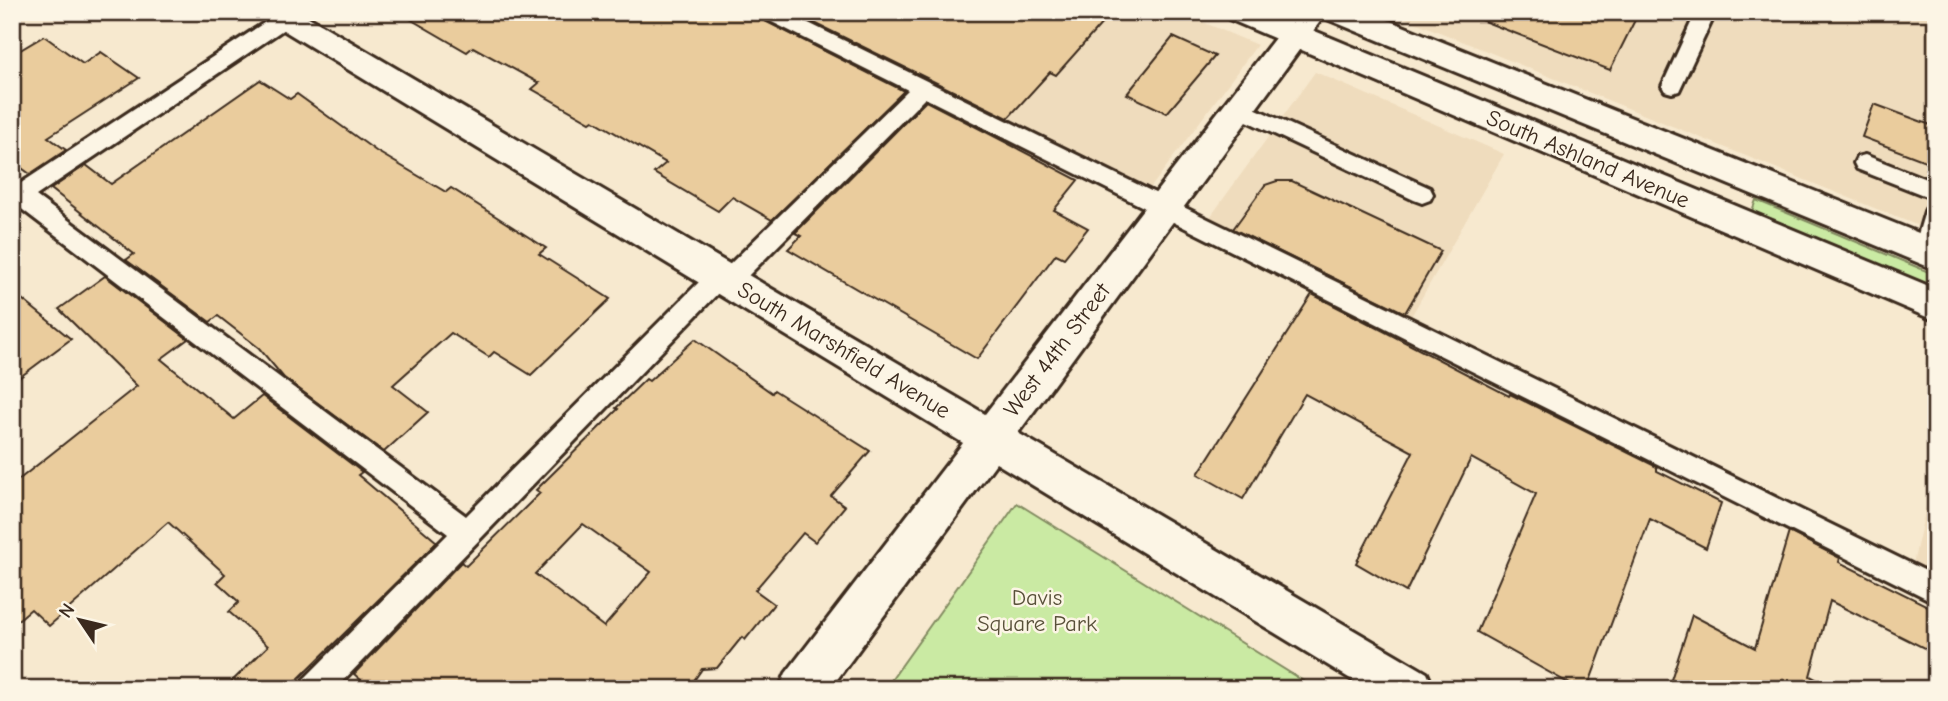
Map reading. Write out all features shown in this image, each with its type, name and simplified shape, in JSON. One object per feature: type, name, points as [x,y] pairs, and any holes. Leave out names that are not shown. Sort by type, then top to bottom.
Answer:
[{"type":"street","name":"South Ashland Avenue","points":[[1240,12],[1303,24],[1936,306]]},
{"type":"street","name":"South Ashland Avenue","points":[[1338,12],[1930,254]]},
{"type":"street","name":"South Marshfield Avenue","points":[[289,16],[1411,689]]},
{"type":"street","name":"West 44th Street","points":[[802,689],[1303,24]]},
{"type":"lane","points":[[769,12],[1936,590]]},
{"type":"lane","points":[[1672,86],[1706,12]]},
{"type":"lane","points":[[289,16],[16,198],[468,533]]},
{"type":"lane","points":[[314,689],[724,279],[922,89]]},
{"type":"lane","points":[[1239,109],[1422,194]]},
{"type":"lane","points":[[1865,163],[1936,191]]},
{"type":"lane","points":[[1930,254],[1936,211]]},
{"type":"shaded area","points":[[769,12],[1179,12],[1257,45],[1143,198]]},
{"type":"shaded area","points":[[1390,12],[1936,12],[1936,233]]},
{"type":"shaded area","points":[[1315,72],[1504,154],[1405,327],[1203,227]]},
{"type":"shaded area","points":[[1936,463],[1936,590],[1910,577]]},
{"type":"green space","points":[[1756,200],[1936,275],[1936,288],[1752,211]]},
{"type":"green space","name":"Davis Square Park","points":[[1017,503],[1316,689],[885,689]]},
{"type":"building","points":[[398,12],[757,12],[761,19],[904,91],[772,220],[732,197],[718,211],[654,173],[666,163],[593,120],[590,122],[532,89],[539,83],[473,47],[467,52]]},
{"type":"building","points":[[792,12],[1112,12],[1056,75],[1050,72],[1008,118]]},
{"type":"building","points":[[1468,12],[1639,12],[1610,70],[1468,15]]},
{"type":"building","points":[[44,36],[83,64],[101,52],[139,78],[48,137],[66,150],[30,174],[12,161],[12,55]]},
{"type":"building","points":[[1173,37],[1215,56],[1167,113],[1127,94]]},
{"type":"building","points":[[260,80],[290,99],[297,94],[376,151],[446,192],[451,188],[546,248],[539,254],[610,299],[531,375],[494,352],[489,357],[451,333],[393,385],[428,412],[384,452],[284,378],[259,348],[218,316],[210,322],[126,260],[134,254],[51,189],[86,165],[111,184]]},
{"type":"building","points":[[926,101],[1078,180],[1054,210],[1088,228],[1064,258],[1056,254],[977,359],[788,249],[801,236],[795,233]]},
{"type":"building","points":[[1874,104],[1936,127],[1936,165],[1862,137]]},
{"type":"building","points":[[1277,181],[1292,181],[1441,251],[1405,313],[1233,229],[1265,185]]},
{"type":"building","points":[[105,276],[188,339],[161,359],[234,419],[262,396],[362,472],[358,475],[437,542],[288,689],[224,689],[268,646],[229,612],[239,602],[217,582],[225,574],[168,522],[49,626],[31,609],[12,625],[12,485],[137,386],[59,309]]},
{"type":"building","points":[[12,291],[71,339],[12,383]]},
{"type":"building","points":[[1312,294],[1509,396],[1510,394],[1657,467],[1657,471],[1721,503],[1706,548],[1650,519],[1587,689],[1579,689],[1477,632],[1536,494],[1471,458],[1406,592],[1356,563],[1413,452],[1305,394],[1243,499],[1198,474]]},
{"type":"building","points":[[695,339],[772,393],[774,390],[870,451],[831,496],[845,506],[815,542],[803,533],[755,590],[774,604],[745,640],[742,637],[717,668],[702,669],[688,689],[371,689],[354,674],[461,562],[466,566],[540,493],[536,490],[618,409],[616,408],[646,379],[649,381]],"holes":[[[583,524],[651,572],[604,627],[535,574]]]},
{"type":"building","points":[[1789,532],[1840,558],[1839,562],[1936,610],[1936,654],[1830,601],[1810,676],[1834,689],[1668,689],[1692,615],[1755,648]]}]
